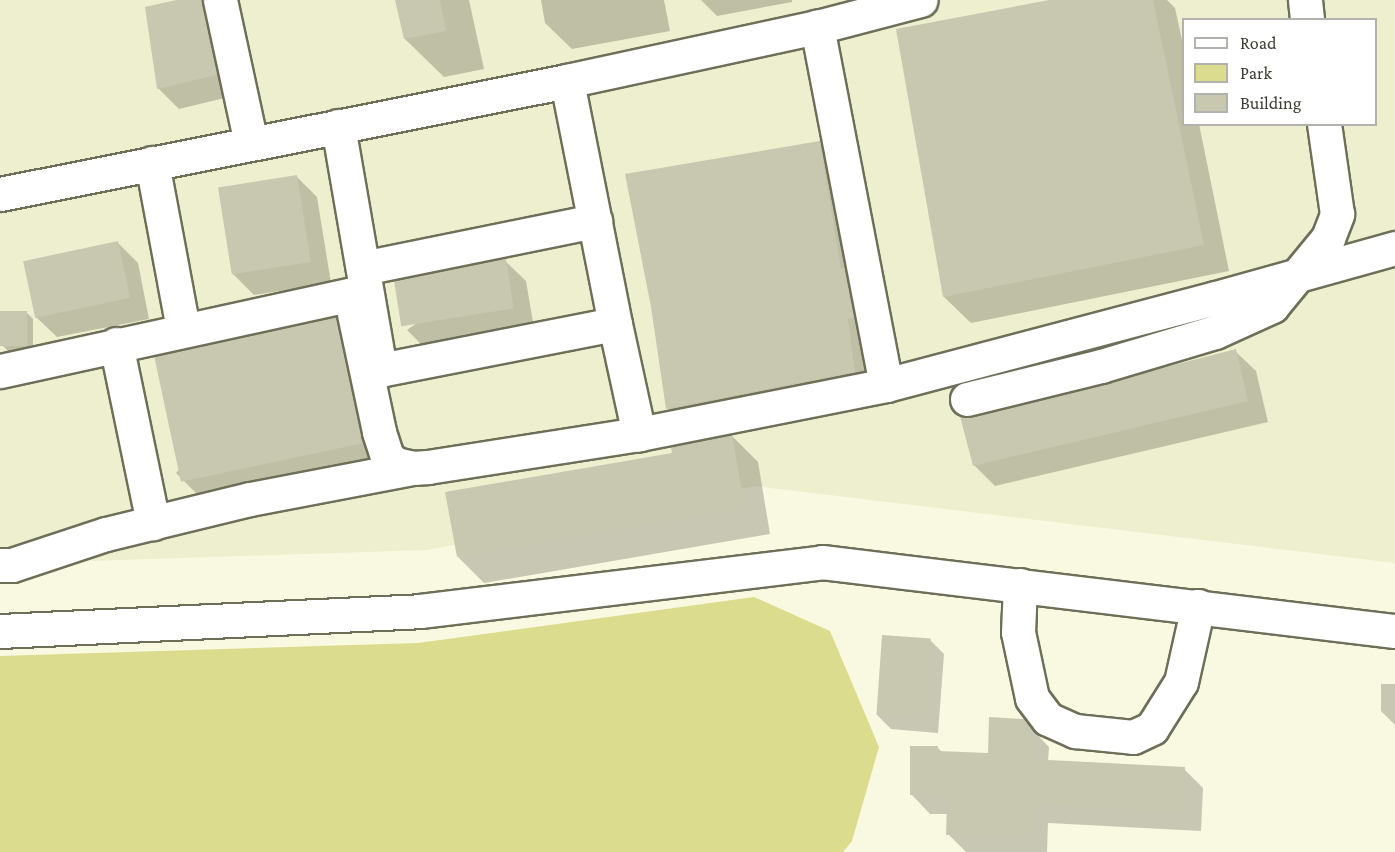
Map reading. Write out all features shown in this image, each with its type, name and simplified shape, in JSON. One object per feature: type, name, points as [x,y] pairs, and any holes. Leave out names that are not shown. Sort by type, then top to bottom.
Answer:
[{"type":"lane","points":[[220,0],[251,143]]},
{"type":"lane","points":[[0,194],[567,81],[817,27],[921,0]]},
{"type":"lane","points":[[1305,0],[1308,18]]},
{"type":"lane","points":[[817,27],[886,385]]},
{"type":"lane","points":[[567,81],[639,434]]},
{"type":"lane","points":[[338,126],[380,370],[615,324]]},
{"type":"lane","points":[[967,399],[1101,366],[1215,332],[1272,306],[1328,238],[1336,214],[1324,126]]},
{"type":"lane","points":[[152,163],[183,329]]},
{"type":"lane","points":[[363,268],[595,221]]},
{"type":"lane","points":[[0,565],[12,565],[106,534],[250,499],[412,468],[639,434],[886,385],[1395,248]]},
{"type":"lane","points":[[0,370],[350,295],[379,432],[387,457],[396,465],[412,468]]},
{"type":"lane","points":[[116,344],[153,523]]},
{"type":"lane","points":[[0,630],[420,611],[822,562],[1198,606],[1395,632]]},
{"type":"lane","points":[[1020,585],[1018,632],[1032,698],[1048,719],[1075,731],[1133,737],[1152,728],[1181,682],[1198,606]]},
{"type":"shaded area","points":[[0,0],[1395,0],[1395,563],[754,486],[668,505],[427,550],[0,564]]},
{"type":"green space","points":[[754,597],[830,631],[879,747],[852,841],[843,852],[0,852],[0,656],[418,643]]},
{"type":"building","points":[[176,0],[202,0],[217,75],[157,89],[145,7]]},
{"type":"building","points":[[395,0],[440,0],[446,31],[404,39]]},
{"type":"building","points":[[1049,0],[1153,0],[1204,245],[943,297],[896,29]]},
{"type":"building","points":[[820,141],[841,269],[844,268],[854,318],[848,319],[855,372],[666,409],[651,307],[625,174]]},
{"type":"building","points":[[297,175],[311,262],[232,274],[218,188]]},
{"type":"building","points":[[118,241],[130,298],[35,318],[23,261]]},
{"type":"building","points":[[506,259],[514,308],[401,326],[393,277]]},
{"type":"building","points":[[0,311],[27,311],[27,346],[0,346]]},
{"type":"building","points":[[336,317],[363,443],[181,482],[154,356]]},
{"type":"building","points":[[1236,349],[1248,401],[973,466],[960,416],[971,417]]},
{"type":"building","points":[[732,435],[745,508],[457,557],[445,492],[672,453],[671,447]]},
{"type":"building","points":[[882,635],[931,638],[925,718],[876,715]]},
{"type":"building","points":[[989,717],[1024,719],[1030,727],[1029,759],[1185,767],[1182,813],[1030,804],[1029,835],[946,835],[947,801],[941,801],[941,796],[910,795],[910,746],[938,746],[938,751],[988,753]]}]
